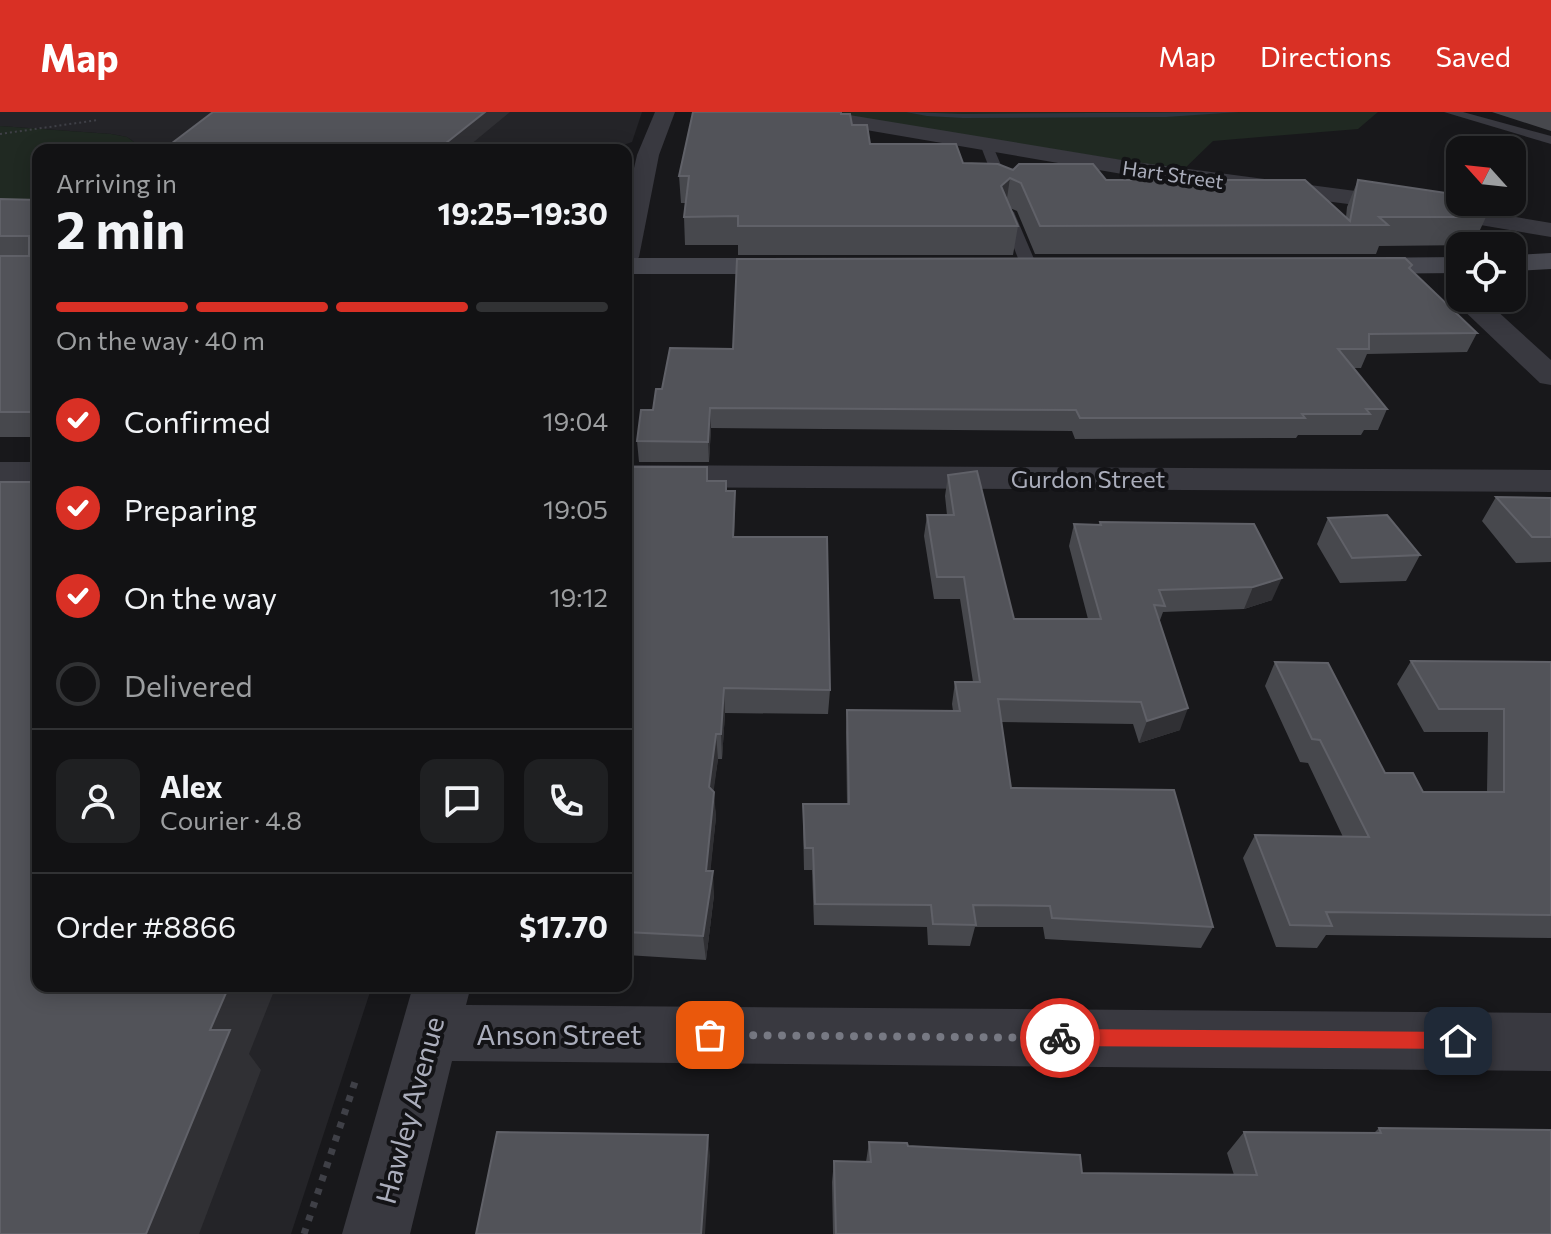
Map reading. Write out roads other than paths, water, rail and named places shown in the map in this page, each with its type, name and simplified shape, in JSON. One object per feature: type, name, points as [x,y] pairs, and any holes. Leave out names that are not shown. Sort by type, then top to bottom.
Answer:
[{"type":"main road","points":[[1526,262],[1551,261]]},
{"type":"main road","points":[[632,266],[828,266]]},
{"type":"main road","points":[[998,266],[1060,266]]},
{"type":"main road","points":[[1324,266],[1446,266]]},
{"type":"street","points":[[632,201],[637,155],[665,112]]},
{"type":"street","name":"Hart Street","points":[[796,112],[986,144],[1093,170],[1386,202],[1551,230]]},
{"type":"street","points":[[1432,266],[1446,279]]},
{"type":"street","points":[[1482,312],[1551,376]]},
{"type":"street","points":[[0,473],[32,473]]},
{"type":"street","name":"Gurdon Street","points":[[632,476],[1551,481]]},
{"type":"street","name":"Anson Street","points":[[436,1009],[1551,1042]]},
{"type":"street","name":"Hawley Avenue","points":[[376,1234],[436,1009]]},
{"type":"lane","points":[[1450,112],[1551,140]]},
{"type":"lane","points":[[986,144],[1005,191]]},
{"type":"lane","points":[[1007,212],[1029,266]]},
{"type":"waterway","points":[[909,112],[963,116],[1236,112]]}]
